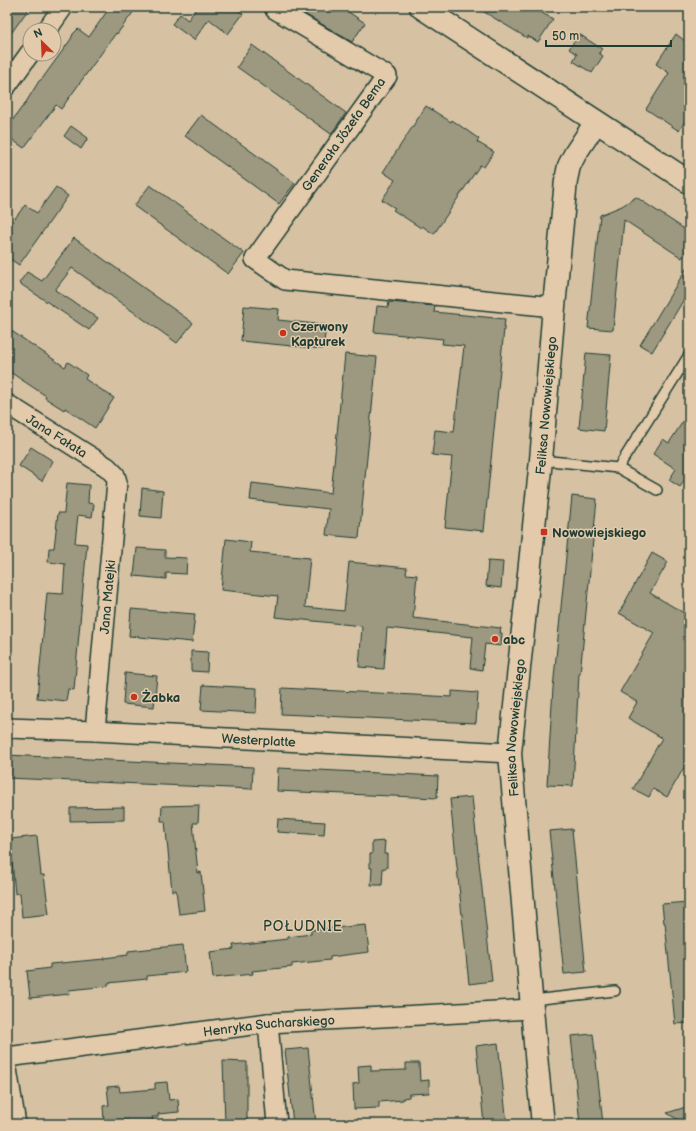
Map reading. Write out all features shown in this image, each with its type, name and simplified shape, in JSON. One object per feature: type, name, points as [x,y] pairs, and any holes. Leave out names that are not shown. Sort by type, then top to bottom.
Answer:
[{"type":"street","points":[[53,22],[63,7]]},
{"type":"street","points":[[421,7],[689,182]]},
{"type":"street","name":"Generała Józefa Bema","points":[[275,9],[387,76],[255,259],[285,280],[554,307]]},
{"type":"street","points":[[7,85],[24,62]]},
{"type":"street","name":"Feliksa Nowowiejskiego","points":[[543,1124],[510,753],[541,460],[566,180],[569,166],[575,154],[596,122]]},
{"type":"street","name":"Jana Fałata","points":[[7,404],[107,467]]},
{"type":"street","name":"Jana Matejki","points":[[95,731],[117,482],[115,475],[107,467]]},
{"type":"street","name":"Westerplatte","points":[[7,728],[95,731],[510,753]]},
{"type":"street","name":"Henryka Sucharskiego","points":[[7,1057],[268,1023],[532,1004]]},
{"type":"street","points":[[268,1023],[278,1124]]},
{"type":"street","points":[[7,1069],[16,1124]]},
{"type":"lane","points":[[618,468],[689,355]]},
{"type":"lane","points":[[541,460],[618,468],[657,490]]},
{"type":"lane","points":[[532,1004],[615,991]]},
{"type":"building","points":[[7,7],[30,7],[7,39]]},
{"type":"building","points":[[110,7],[137,7],[117,34],[116,33],[61,109],[56,105],[24,148],[7,136],[7,128],[23,107],[39,81],[54,62],[62,62],[62,51],[73,34],[78,29],[89,37]]},
{"type":"building","points":[[192,7],[234,7],[243,14],[228,34],[209,19],[194,40],[172,24],[180,14],[188,20],[196,9]]},
{"type":"building","points":[[293,7],[341,7],[365,23],[352,42]]},
{"type":"building","points":[[476,7],[538,7],[542,9],[542,13],[553,19],[538,42],[528,36],[527,38]]},
{"type":"building","points":[[579,34],[602,49],[599,53],[603,56],[592,73],[573,61],[577,54],[569,49]]},
{"type":"building","points":[[676,34],[689,44],[689,115],[679,131],[646,109],[669,73],[656,64]]},
{"type":"building","points":[[252,45],[346,113],[331,134],[237,67]]},
{"type":"building","points":[[426,106],[451,122],[452,120],[479,139],[477,142],[494,152],[484,167],[480,165],[434,234],[422,226],[421,228],[393,210],[395,208],[382,200],[395,180],[383,172]]},
{"type":"building","points":[[201,115],[295,183],[279,204],[185,136]]},
{"type":"building","points":[[71,126],[88,138],[81,149],[64,136]]},
{"type":"building","points":[[150,185],[244,253],[228,274],[134,206]]},
{"type":"building","points":[[56,187],[68,196],[19,265],[7,257],[7,229],[25,205],[37,213]]},
{"type":"building","points":[[636,197],[689,232],[689,246],[682,258],[624,220],[613,330],[588,328],[600,215],[622,206]]},
{"type":"building","points":[[74,238],[193,323],[177,343],[72,268],[55,290],[98,318],[89,330],[19,283],[27,272],[42,281]]},
{"type":"building","points":[[689,264],[689,291],[652,352],[640,345]]},
{"type":"building","points":[[389,302],[435,306],[434,312],[505,319],[484,531],[445,527],[452,457],[432,455],[435,430],[454,432],[464,346],[442,344],[443,339],[374,332],[377,306],[388,307]]},
{"type":"building","name":"Czerwony Kapturek","points":[[244,306],[279,309],[278,320],[326,325],[323,349],[241,341]]},
{"type":"building","points":[[7,328],[65,367],[68,362],[87,375],[85,379],[114,398],[95,428],[65,408],[64,410],[45,398],[46,396],[7,370]]},
{"type":"building","points":[[586,353],[611,355],[604,431],[579,428]]},
{"type":"building","points":[[345,354],[377,357],[359,538],[326,535],[329,509],[250,500],[252,483],[331,493]]},
{"type":"building","points":[[689,412],[689,478],[687,477],[680,487],[669,480],[676,469],[653,454],[663,439],[669,443]]},
{"type":"building","points":[[31,447],[53,461],[42,481],[19,466]]},
{"type":"building","points":[[67,483],[89,485],[88,503],[94,504],[92,517],[78,515],[75,543],[87,544],[74,690],[68,689],[66,701],[37,698],[47,593],[63,594],[65,564],[48,562],[49,548],[54,548],[58,513],[64,513]]},
{"type":"building","points":[[142,488],[163,491],[161,518],[140,516]]},
{"type":"building","points":[[572,496],[597,499],[579,674],[573,786],[547,785],[553,688]]},
{"type":"building","points":[[226,539],[251,542],[250,552],[310,558],[305,607],[344,611],[349,562],[407,568],[406,574],[417,575],[413,618],[501,628],[501,646],[485,644],[482,670],[470,668],[473,637],[387,628],[384,669],[359,667],[362,626],[275,617],[278,596],[221,590]]},
{"type":"building","points":[[137,548],[165,550],[165,557],[187,558],[186,574],[166,573],[166,579],[134,576]]},
{"type":"building","points":[[652,553],[668,562],[650,593],[689,616],[689,759],[667,797],[653,789],[649,797],[633,789],[662,738],[628,718],[637,702],[620,692],[654,633],[619,613]]},
{"type":"building","points":[[488,561],[503,562],[501,588],[486,586]]},
{"type":"building","points":[[131,609],[195,614],[192,642],[129,636]]},
{"type":"building","points":[[191,651],[208,652],[207,672],[191,671]]},
{"type":"building","points":[[125,673],[157,676],[154,707],[123,704]]},
{"type":"building","points":[[203,685],[257,688],[256,713],[201,710]]},
{"type":"building","points":[[282,688],[452,697],[452,691],[478,693],[476,723],[281,714]]},
{"type":"building","points":[[7,755],[253,767],[252,789],[7,778]]},
{"type":"building","points":[[278,768],[438,776],[437,798],[277,791]]},
{"type":"building","points":[[472,797],[492,981],[469,984],[450,799]]},
{"type":"building","points":[[199,805],[198,823],[193,823],[198,873],[201,872],[205,911],[179,914],[176,890],[172,891],[165,821],[161,821],[162,806]]},
{"type":"building","points":[[124,807],[124,820],[70,821],[70,808]]},
{"type":"building","points":[[278,819],[325,822],[324,835],[277,832]]},
{"type":"building","points":[[572,829],[586,972],[564,974],[549,831]]},
{"type":"building","points":[[37,836],[41,875],[44,875],[49,914],[22,917],[20,893],[15,894],[10,839]]},
{"type":"building","points":[[385,841],[384,854],[387,854],[387,868],[383,868],[382,885],[371,885],[372,868],[370,868],[370,854],[372,854],[372,842]]},
{"type":"building","points":[[689,902],[689,1023],[675,1024],[662,904]]},
{"type":"building","points":[[366,925],[369,952],[330,957],[330,960],[292,964],[292,967],[252,971],[253,974],[213,978],[210,952],[234,949],[233,945],[288,939],[288,937],[311,934],[311,930]]},
{"type":"building","points":[[183,945],[186,972],[147,976],[147,979],[108,983],[108,986],[69,990],[70,994],[30,998],[27,971],[50,968],[50,964],[104,959],[128,955],[128,951]]},
{"type":"building","points":[[593,1034],[603,1124],[580,1124],[571,1036]]},
{"type":"building","points":[[498,1043],[507,1124],[484,1124],[476,1046]]},
{"type":"building","points":[[308,1048],[316,1124],[293,1124],[285,1050]]},
{"type":"building","points":[[223,1061],[247,1062],[247,1124],[225,1124]]},
{"type":"building","points":[[406,1063],[419,1063],[420,1081],[429,1080],[429,1093],[409,1094],[409,1097],[403,1098],[403,1100],[379,1102],[379,1108],[354,1109],[353,1084],[359,1083],[358,1066],[371,1065],[371,1071],[406,1070]]},
{"type":"building","points":[[167,1082],[169,1100],[178,1099],[179,1112],[158,1114],[158,1117],[152,1117],[153,1120],[128,1123],[128,1120],[104,1122],[103,1106],[109,1105],[107,1087],[119,1086],[120,1092],[155,1089],[155,1083]]},
{"type":"building","points":[[689,1106],[689,1124],[685,1124],[667,1113]]},
{"type":"place","name":"Czerwony Kapturek","points":[[283,333]]},
{"type":"place","name":"Nowowiejskiego","points":[[544,532]]},
{"type":"place","name":"abc","points":[[495,639]]},
{"type":"place","name":"Żabka","points":[[134,697]]},
{"type":"district","name":"POŁUDNIE","points":[[303,926]]}]
